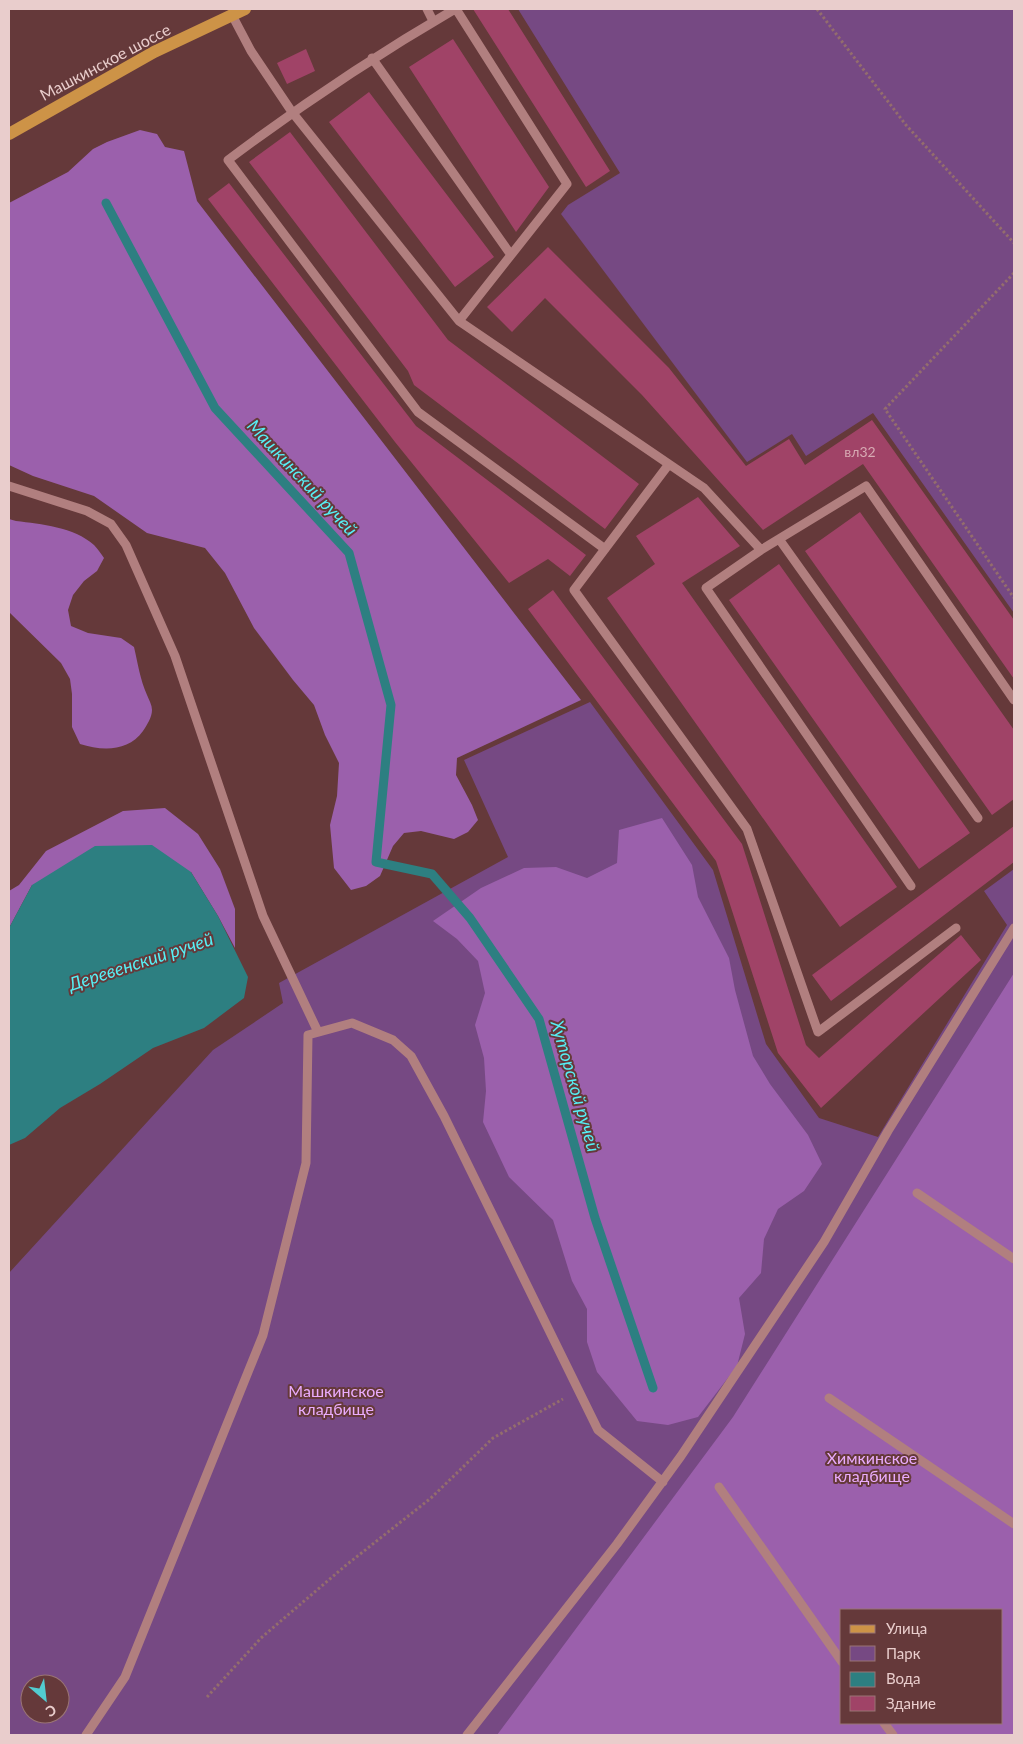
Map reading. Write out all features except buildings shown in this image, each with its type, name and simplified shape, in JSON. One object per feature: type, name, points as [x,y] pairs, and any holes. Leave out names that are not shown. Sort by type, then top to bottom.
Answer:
[{"type":"main road","name":"Машкинское шоссе","points":[[9,134],[154,52],[245,9]]},
{"type":"lane","points":[[427,9],[433,21]]},
{"type":"lane","points":[[459,321],[566,184],[455,9],[372,58],[292,112],[228,160],[418,412],[605,549]]},
{"type":"lane","points":[[232,15],[251,51],[292,112],[459,321],[704,488],[761,550]]},
{"type":"lane","points":[[372,58],[511,255]]},
{"type":"lane","points":[[669,464],[574,590],[747,829],[818,1032],[956,928]]},
{"type":"lane","points":[[9,486],[87,511],[111,524],[126,545],[175,656],[264,916],[318,1032]]},
{"type":"lane","points":[[911,886],[706,588],[761,550],[866,486],[1014,700]]},
{"type":"lane","points":[[779,539],[978,818]]},
{"type":"lane","points":[[467,1735],[617,1544],[663,1482],[824,1242],[888,1131],[1014,928]]},
{"type":"lane","points":[[86,1735],[125,1677],[263,1335],[306,1163],[308,1035],[352,1023],[393,1040],[411,1056],[444,1116],[598,1430],[663,1482]]},
{"type":"lane","points":[[917,1193],[1014,1259]]},
{"type":"lane","points":[[829,1398],[1014,1524]]},
{"type":"lane","points":[[719,1487],[840,1659]]},
{"type":"lane","points":[[885,1724],[893,1735]]},
{"type":"path","points":[[817,9],[906,125],[1014,243]]},
{"type":"path","points":[[1014,273],[885,409],[1014,598]]},
{"type":"path","points":[[207,1697],[261,1638],[345,1566],[431,1498],[493,1438],[579,1391]]},
{"type":"green space","points":[[518,9],[1014,9],[1014,613],[873,413],[806,456],[792,434],[747,462],[561,214],[568,205],[620,173]]},
{"type":"green space","points":[[140,130],[157,134],[165,147],[184,151],[197,201],[581,700],[457,758],[456,775],[478,820],[468,832],[454,839],[421,831],[404,833],[393,846],[380,876],[366,886],[351,890],[334,868],[330,825],[337,796],[339,763],[325,735],[314,705],[254,628],[225,573],[205,548],[147,533],[94,496],[33,476],[9,465],[9,203],[68,172],[93,149]]},
{"type":"green space","points":[[9,519],[57,527],[77,534],[94,545],[104,558],[97,571],[84,581],[73,595],[68,610],[71,626],[88,633],[121,638],[134,647],[141,677],[152,710],[148,724],[137,738],[130,743],[114,748],[97,748],[80,744],[72,727],[70,679],[61,663],[9,612]]},
{"type":"green space","name":"Машкинское кладбище","points":[[590,702],[713,870],[766,1044],[819,1118],[878,1137],[1007,925],[984,891],[1014,869],[1014,1735],[9,1735],[9,1273],[213,1050],[283,1003],[279,983],[508,857],[464,760]]},
{"type":"green space","points":[[165,808],[198,834],[220,869],[235,909],[235,948],[191,872],[32,885],[9,928],[9,891],[19,885],[46,851],[123,811]]},
{"type":"green space","points":[[662,818],[692,865],[698,897],[729,958],[735,990],[753,1056],[770,1084],[808,1135],[822,1164],[804,1191],[778,1209],[764,1239],[761,1273],[739,1298],[745,1334],[737,1366],[698,1417],[668,1425],[637,1421],[597,1372],[587,1342],[587,1309],[572,1281],[553,1220],[509,1177],[483,1122],[486,1091],[484,1058],[475,1025],[485,993],[478,961],[457,939],[433,921],[481,888],[524,868],[556,867],[587,878],[617,863],[619,830]]},
{"type":"green space","name":"Химкинское кладбище","points":[[1014,973],[1014,1735],[497,1735],[733,1417]]},
{"type":"water","name":"Деревенский ручей","points":[[152,845],[191,872],[218,916],[248,977],[244,998],[204,1028],[153,1048],[100,1084],[60,1108],[25,1138],[9,1145],[9,928],[32,885],[95,846]]},
{"type":"waterway","name":"Машкинский ручей","points":[[106,203],[215,408],[349,553],[391,705],[376,862],[432,874],[470,918],[539,1019],[595,1218],[653,1388]]},
{"type":"water label","name":"Хуторской ручей","points":[[575,1086]]}]
